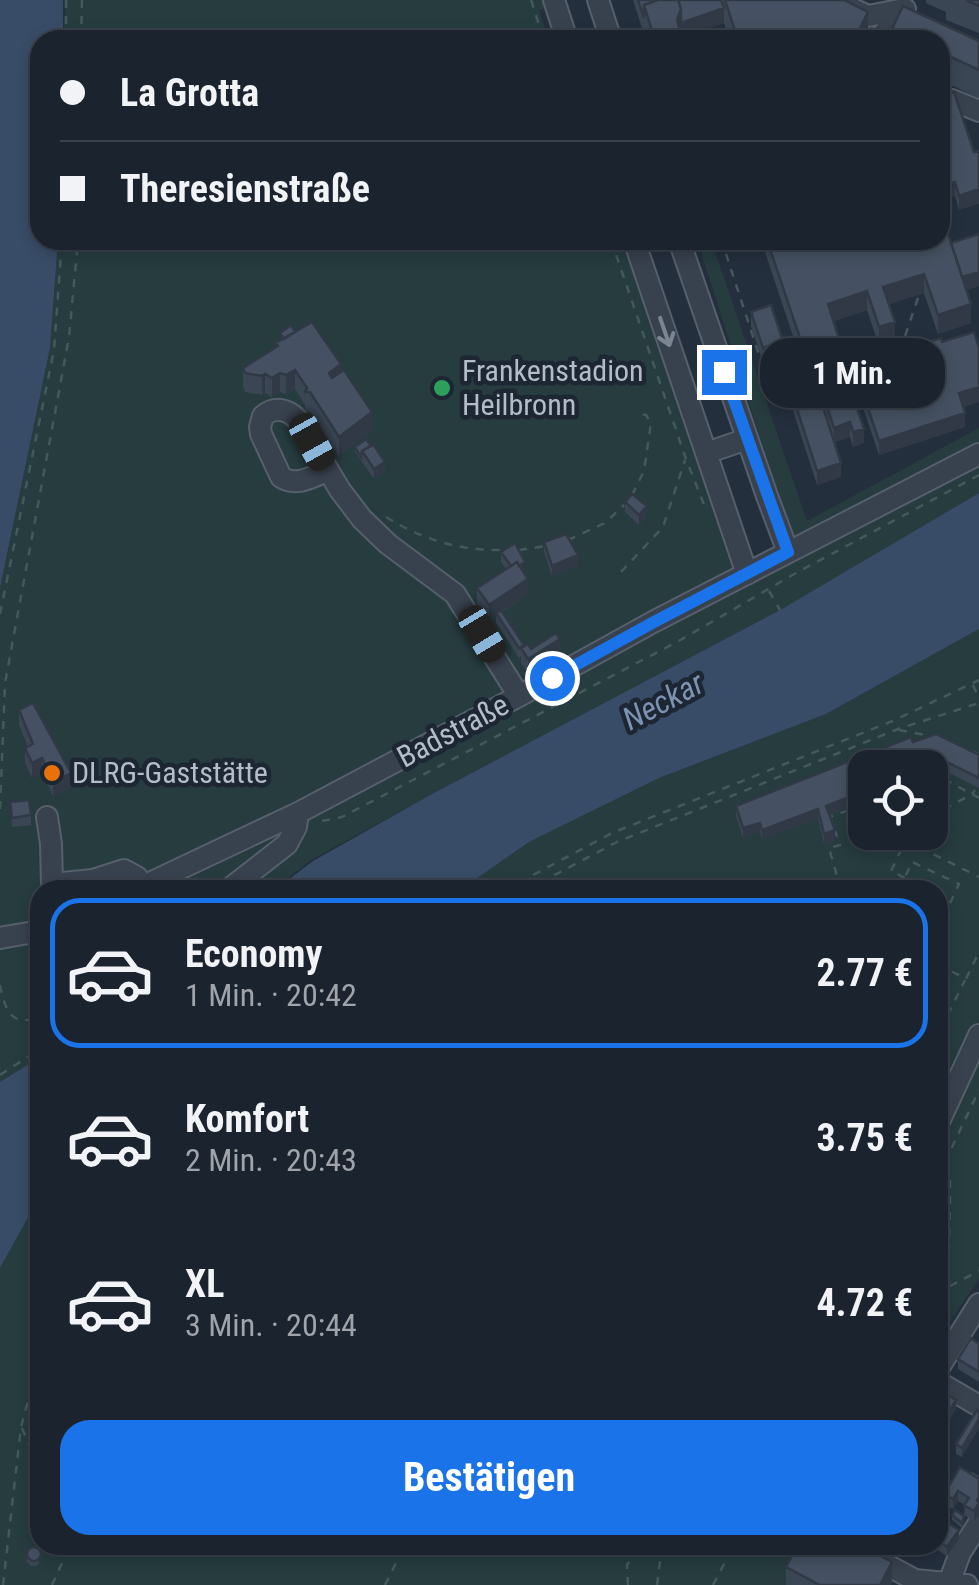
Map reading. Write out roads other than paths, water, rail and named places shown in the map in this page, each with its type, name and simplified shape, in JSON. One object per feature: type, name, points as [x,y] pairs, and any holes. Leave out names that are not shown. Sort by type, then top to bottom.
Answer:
[{"type":"street","points":[[554,0],[564,30]]},
{"type":"street","points":[[598,0],[608,30]]},
{"type":"street","points":[[833,0],[868,16],[905,5]]},
{"type":"street","points":[[905,5],[922,30]]},
{"type":"street","points":[[886,30],[905,5]]},
{"type":"street","points":[[950,100],[979,111]]},
{"type":"street","points":[[637,250],[696,456],[747,574]]},
{"type":"street","points":[[682,250],[788,552]]},
{"type":"street","points":[[696,456],[747,439]]},
{"type":"street","name":"Badstraße","points":[[156,880],[298,814],[654,622],[979,454]]},
{"type":"street","points":[[328,470],[372,530],[456,594],[520,696]]},
{"type":"street","points":[[241,880],[287,844],[298,814]]},
{"type":"street","points":[[47,817],[52,880]]},
{"type":"street","points":[[93,880],[124,870],[138,880]]},
{"type":"street","points":[[0,938],[30,933]]},
{"type":"street","points":[[948,1102],[979,1035]]},
{"type":"street","points":[[948,1352],[979,1304]]},
{"type":"street","points":[[948,1387],[979,1406]]},
{"type":"street","points":[[867,1555],[914,1583],[958,1584],[960,1553],[979,1523]]},
{"type":"water","points":[[0,0],[63,0],[63,30],[30,30],[30,250],[57,250],[50,348],[0,588]]},
{"type":"water","name":"Neckar","points":[[979,493],[979,629],[826,714],[659,778],[529,842],[474,880],[288,880],[313,861],[430,795],[780,610]]},
{"type":"water","points":[[30,1063],[30,1214],[0,1268],[0,1082]]},
{"type":"place","name":"Frankenstadion Heilbronn","points":[[442,388]]},
{"type":"place","name":"DLRG-Gaststätte","points":[[52,773]]}]
